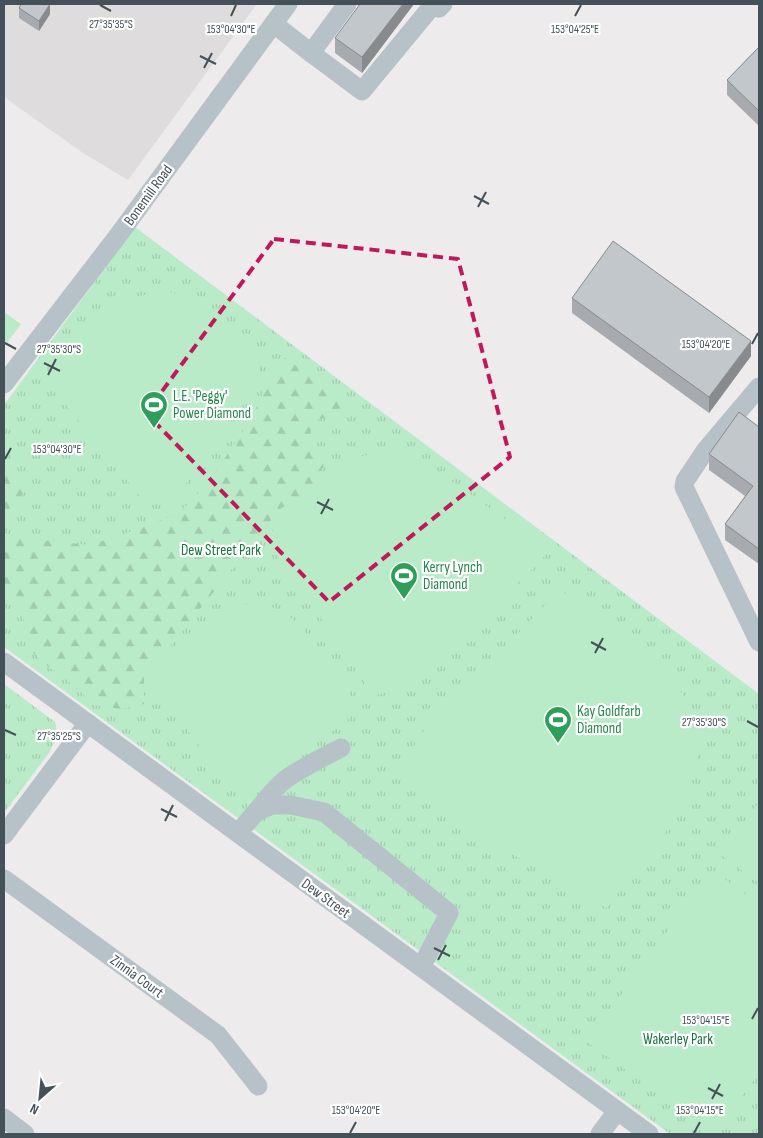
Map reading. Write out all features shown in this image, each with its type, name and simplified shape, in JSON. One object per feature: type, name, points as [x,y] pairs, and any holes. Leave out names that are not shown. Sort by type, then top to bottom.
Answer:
[{"type":"street","name":"Bonemill Road","points":[[4,384],[117,237],[288,4]]},
{"type":"street","points":[[311,53],[347,4]]},
{"type":"street","points":[[274,24],[362,91],[433,5],[439,8],[444,4]]},
{"type":"street","points":[[759,387],[705,451],[685,481],[684,487],[759,642]]},
{"type":"street","name":"Dew Street","points":[[4,662],[649,1134]]},
{"type":"street","points":[[4,835],[88,724]]},
{"type":"street","points":[[238,834],[284,780],[341,748]]},
{"type":"street","points":[[256,812],[272,805],[291,805],[324,812],[449,913],[420,966]]},
{"type":"street","name":"Zinnia Court","points":[[4,878],[218,1035],[258,1086]]},
{"type":"street","points":[[600,1134],[617,1111]]},
{"type":"street","points":[[4,1118],[25,1134]]},
{"type":"highlighted area","points":[[274,239],[458,259],[510,457],[329,602],[146,413]]},
{"type":"shaded area","points":[[4,4],[257,4],[128,180],[83,153],[4,97]]},
{"type":"green space","name":"Dew Street Park","points":[[135,227],[759,694],[759,1134],[670,1134],[4,647],[4,405]]},
{"type":"green space","name":"L.E. 'Peggy' Power Diamond","points":[[170,292],[197,300],[224,318],[243,336],[260,365],[258,377],[180,492],[166,502],[153,503],[141,498],[50,385],[53,369],[59,357],[86,322],[98,313],[123,300]]},
{"type":"green space","points":[[4,312],[21,324],[4,347]]},
{"type":"green space","points":[[285,357],[352,410],[314,421],[308,441],[332,453],[306,495],[280,509],[144,677],[144,704],[121,709],[95,705],[67,680],[36,658],[21,629],[28,599],[4,592],[4,536],[89,545],[178,514],[208,483],[243,431]]},
{"type":"green space","name":"Kerry Lynch Diamond","points":[[407,449],[550,551],[429,672],[418,681],[379,695],[369,690],[343,649],[265,539],[337,460]]},
{"type":"green space","points":[[4,467],[10,467],[24,491],[15,512],[4,528]]},
{"type":"green space","name":"Kay Goldfarb Diamond","points":[[560,590],[621,636],[667,677],[685,698],[698,718],[702,738],[691,784],[679,813],[606,908],[450,818],[409,786],[401,774],[404,763],[420,735]]},
{"type":"green space","points":[[251,604],[274,608],[297,624],[320,650],[357,705],[350,718],[247,795],[234,792],[149,679],[233,606]]},
{"type":"green space","points":[[4,684],[55,722],[58,734],[49,753],[4,813]]},
{"type":"green space","points":[[759,802],[759,883],[721,855]]},
{"type":"green space","name":"Wakerley Park","points":[[712,870],[759,904],[759,1073],[715,1134],[587,1042]]},
{"type":"building","points":[[21,4],[50,4],[39,21],[19,8]]},
{"type":"building","points":[[360,4],[403,4],[362,57],[335,38]]},
{"type":"building","points":[[759,47],[759,111],[727,80]]},
{"type":"building","points":[[613,241],[751,341],[709,397],[572,298]]},
{"type":"building","points":[[739,412],[759,427],[759,549],[725,524],[753,486],[709,454]]},
{"type":"place","name":"L.E. 'Peggy' Power Diamond","points":[[154,429]]},
{"type":"place","name":"Kerry Lynch Diamond","points":[[404,600]]},
{"type":"place","name":"Kay Goldfarb Diamond","points":[[558,744]]}]
